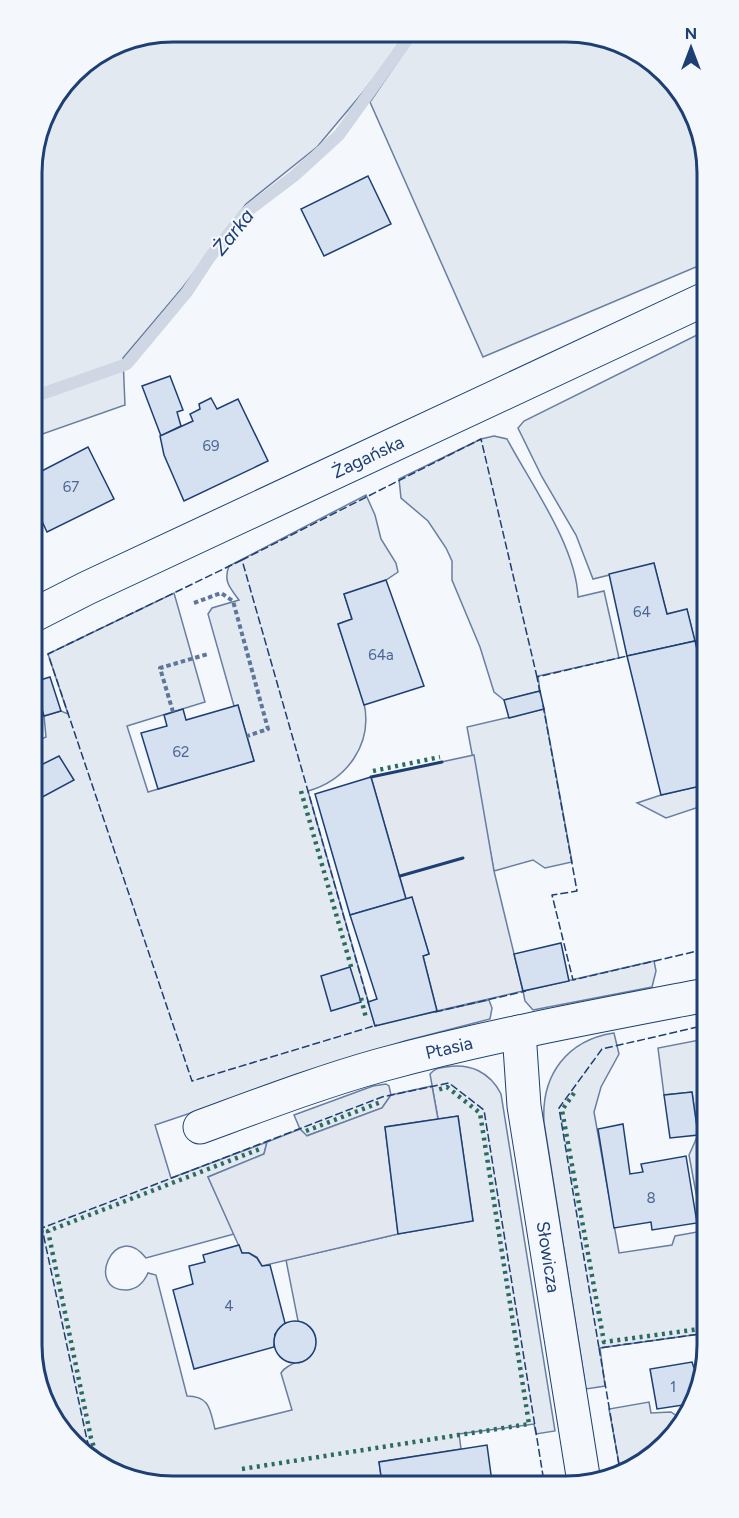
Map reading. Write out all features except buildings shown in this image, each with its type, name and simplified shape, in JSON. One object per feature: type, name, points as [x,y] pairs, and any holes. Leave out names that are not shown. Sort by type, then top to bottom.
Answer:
[{"type":"street","name":"Żagańska","points":[[42,611],[697,303]]},
{"type":"street","name":"Ptasia","points":[[200,1127],[380,1065],[519,1032],[697,998]]},
{"type":"street","name":"Słowicza","points":[[519,1032],[524,1106],[584,1475]]},
{"type":"path","points":[[194,603],[222,593],[233,601],[268,729],[247,735]]},
{"type":"path","points":[[173,712],[160,668],[208,654]]},
{"type":"shaded area","points":[[164,42],[401,42],[317,147],[246,204],[183,287],[123,358],[125,405],[42,434],[42,164],[49,131],[69,93],[80,80],[107,60],[131,49]]},
{"type":"shaded area","points":[[411,42],[566,42],[583,43],[608,49],[639,64],[659,80],[670,93],[687,123],[696,156],[697,267],[483,357],[370,102]]},
{"type":"shaded area","points":[[697,335],[697,650],[687,610],[667,614],[654,564],[593,579],[576,535],[542,477],[518,428],[524,421]]},
{"type":"shaded area","points":[[494,436],[507,439],[551,516],[569,557],[578,597],[604,591],[619,658],[538,676],[540,691],[504,700],[494,692],[480,647],[452,580],[452,561],[446,548],[428,521],[401,498],[399,479],[481,439]]},
{"type":"shaded area","points":[[366,495],[375,515],[381,539],[396,563],[398,572],[386,580],[344,594],[352,619],[338,624],[364,703],[365,732],[361,746],[345,769],[322,786],[308,791],[375,1025],[489,1000],[492,1008],[490,1019],[405,1041],[155,1125],[171,1178],[267,1142],[264,1154],[208,1177],[234,1234],[146,1258],[134,1248],[123,1246],[115,1251],[108,1260],[107,1280],[114,1288],[127,1290],[140,1284],[148,1273],[156,1275],[187,1396],[205,1401],[215,1429],[292,1410],[281,1373],[285,1368],[309,1357],[315,1346],[312,1329],[298,1321],[286,1260],[398,1234],[473,1221],[458,1116],[438,1119],[430,1074],[435,1069],[441,1068],[463,1066],[471,1068],[491,1080],[501,1094],[555,1431],[536,1434],[534,1424],[459,1434],[461,1449],[379,1462],[381,1476],[164,1476],[139,1472],[123,1466],[93,1449],[69,1425],[52,1395],[46,1379],[42,1345],[42,739],[46,737],[44,716],[61,711],[68,714],[48,654],[174,593],[205,702],[127,726],[148,792],[254,761],[238,706],[234,706],[208,614],[212,608],[239,600],[227,580],[229,566]]},
{"type":"shaded area","points":[[544,709],[572,862],[545,868],[533,860],[494,871],[467,727]]},
{"type":"shaded area","points":[[474,755],[494,871],[523,991],[437,1011],[423,956],[429,954],[412,898],[406,899],[371,777]]},
{"type":"shaded area","points":[[697,787],[697,808],[666,818],[637,803]]},
{"type":"shaded area","points":[[654,961],[656,971],[652,987],[533,1010],[525,1001],[523,991]]},
{"type":"shaded area","points":[[614,1033],[619,1054],[601,1087],[594,1112],[619,1253],[672,1245],[675,1236],[697,1232],[697,1334],[600,1348],[605,1386],[586,1389],[544,1122],[544,1105],[552,1075],[560,1062],[583,1043]]},
{"type":"shaded area","points":[[697,1041],[697,1128],[692,1092],[664,1095],[658,1048]]},
{"type":"shaded area","points":[[386,1084],[389,1086],[391,1095],[382,1108],[306,1136],[294,1115],[373,1086]]},
{"type":"shaded area","points":[[432,1086],[438,1119],[385,1127],[398,1234],[262,1266],[257,1257],[249,1253],[242,1253],[208,1177],[264,1154],[267,1142],[300,1129],[307,1136],[382,1108],[391,1095]]},
{"type":"shaded area","points":[[697,1137],[697,1198],[689,1155]]},
{"type":"shaded area","points":[[649,1402],[651,1413],[671,1412],[676,1416],[652,1443],[639,1454],[619,1464],[609,1409]]},
{"type":"waterway","name":"Żarka","points":[[42,394],[127,364],[187,292],[210,257],[245,213],[294,176],[339,135],[406,42]]},
{"type":"hedge","points":[[373,771],[440,757]]},
{"type":"hedge","points":[[301,791],[352,970]]},
{"type":"hedge","points":[[361,998],[366,1018]]},
{"type":"hedge","points":[[242,1469],[529,1424],[480,1113],[447,1087],[437,1090]]},
{"type":"hedge","points":[[574,1093],[562,1110],[604,1342],[697,1329]]},
{"type":"hedge","points":[[306,1131],[381,1102]]},
{"type":"hedge","points":[[95,1450],[48,1231],[260,1149]]},
{"type":"fence","points":[[369,1005],[242,560],[481,439],[537,677]]},
{"type":"fence","points":[[242,560],[48,654],[192,1081],[377,1025]]},
{"type":"fence","points":[[540,693],[537,677],[627,656]]},
{"type":"fence","points":[[543,705],[577,891],[552,895],[573,980],[697,951]]},
{"type":"fence","points":[[435,1012],[526,991]]},
{"type":"fence","points":[[697,1027],[602,1049],[559,1108],[599,1348],[697,1334]]},
{"type":"fence","points":[[42,1228],[382,1097],[449,1083],[484,1110],[543,1476]]},
{"type":"fence","points":[[42,1228],[89,1445]]},
{"type":"fence","points":[[599,1348],[619,1465]]},
{"type":"wall","points":[[371,777],[442,762]]},
{"type":"wall","points":[[400,876],[463,858]]}]
